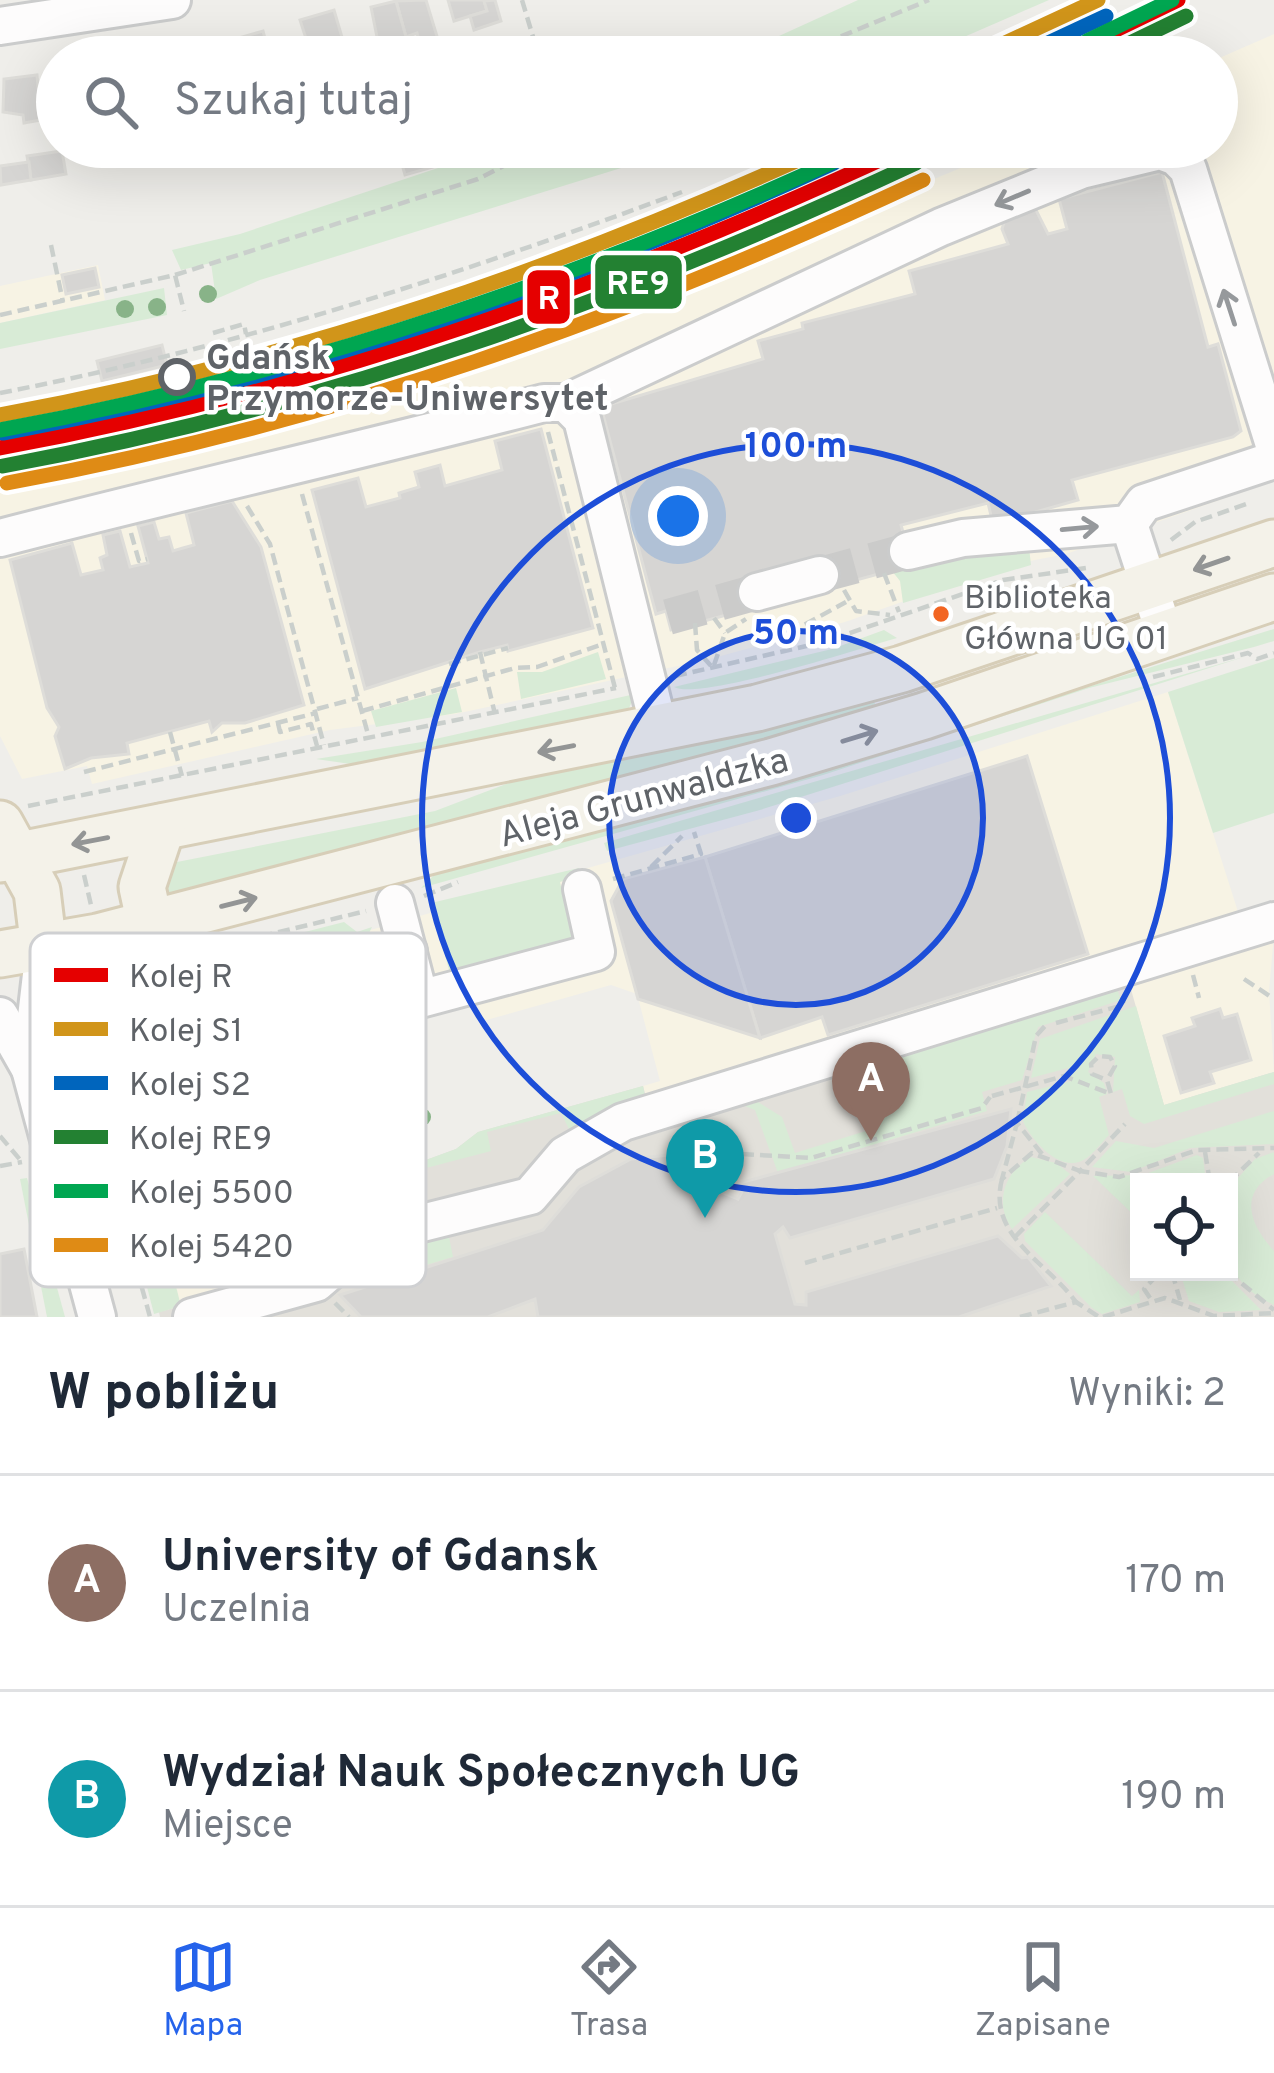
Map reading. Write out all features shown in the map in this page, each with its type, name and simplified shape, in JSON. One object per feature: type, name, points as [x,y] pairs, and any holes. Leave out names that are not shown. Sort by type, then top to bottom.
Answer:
[{"type":"main road","name":"Aleja Grunwaldzka","points":[[9,837],[162,827],[845,686],[1274,543]]},
{"type":"main road","name":"Aleja Grunwaldzka","points":[[108,933],[324,880],[415,885],[1274,597]]},
{"type":"main road","points":[[149,924],[142,887],[162,827]]},
{"type":"main road","points":[[9,837],[37,891],[22,952]]},
{"type":"street","points":[[0,26],[172,0]]},
{"type":"street","points":[[556,413],[929,237],[1089,168]]},
{"type":"street","points":[[1186,168],[1266,390],[1274,445]]},
{"type":"street","points":[[0,538],[257,470],[344,456],[544,403],[556,413],[582,419],[666,622],[632,685],[659,728]]},
{"type":"street","points":[[1130,524],[1144,503],[1274,460]]},
{"type":"street","points":[[896,562],[963,538],[1130,524]]},
{"type":"street","points":[[1130,524],[1165,634]]},
{"type":"street","points":[[757,592],[832,580]]},
{"type":"street","points":[[410,933],[415,885]]},
{"type":"street","points":[[383,933],[415,885]]},
{"type":"street","points":[[426,998],[596,952],[596,885]]},
{"type":"street","points":[[426,1222],[530,1196],[566,1156],[623,1122],[1274,921]]},
{"type":"street","points":[[22,952],[30,1069]]},
{"type":"street","points":[[0,1016],[30,1069]]},
{"type":"street","points":[[88,1287],[97,1317]]},
{"type":"street","points":[[192,1317],[254,1309],[306,1287]]},
{"type":"path","points":[[522,0],[533,36]]},
{"type":"path","points":[[841,36],[929,0]]},
{"type":"path","points":[[0,315],[175,275],[500,168]]},
{"type":"path","points":[[0,393],[247,336],[472,267],[682,192]]},
{"type":"path","points":[[51,244],[63,302]]},
{"type":"path","points":[[175,275],[184,311]]},
{"type":"path","points":[[213,333],[244,324],[247,336]]},
{"type":"path","points":[[556,413],[596,625],[603,644],[632,685]]},
{"type":"path","points":[[218,435],[231,460]]},
{"type":"path","points":[[299,483],[369,739]]},
{"type":"path","points":[[240,496],[270,544],[320,746]]},
{"type":"path","points":[[129,524],[140,561],[147,559]]},
{"type":"path","points":[[896,562],[900,614]]},
{"type":"path","points":[[1032,565],[1036,593]]},
{"type":"path","points":[[9,837],[182,776],[713,668],[836,638],[900,614],[1034,576]]},
{"type":"path","points":[[832,580],[847,602],[869,616],[900,614]]},
{"type":"path","points":[[713,668],[724,633],[748,619],[804,625],[847,602]]},
{"type":"path","points":[[714,618],[724,633]]},
{"type":"path","points":[[666,622],[713,668]]},
{"type":"path","points":[[362,711],[486,676],[537,667],[603,644]]},
{"type":"path","points":[[449,664],[508,648]]},
{"type":"path","points":[[1257,658],[1274,653]]},
{"type":"path","points":[[481,654],[495,714]]},
{"type":"path","points":[[355,688],[364,686]]},
{"type":"path","points":[[84,772],[358,698]]},
{"type":"path","points":[[278,723],[280,732],[311,724],[320,746]]},
{"type":"path","points":[[170,732],[182,776]]},
{"type":"path","points":[[596,885],[700,854],[694,832]]},
{"type":"path","points":[[646,869],[682,836]]},
{"type":"path","points":[[83,872],[94,922]]},
{"type":"path","points":[[248,933],[415,885]]},
{"type":"path","points":[[1192,974],[1199,998]]},
{"type":"path","points":[[1244,979],[1274,1000]]},
{"type":"path","points":[[1124,1005],[1040,1029],[997,1208],[1015,1238],[1076,1302],[1101,1317],[1117,1315],[1150,1298],[1180,1300],[1214,1316],[1274,1312]]},
{"type":"path","points":[[742,1154],[811,1158],[982,1108],[988,1097],[1064,1076],[1111,1094],[1107,1080],[1115,1066],[1110,1057],[1099,1055],[1091,1064],[1092,1075],[1107,1080]]},
{"type":"path","points":[[1018,1123],[1042,1154]]},
{"type":"path","points":[[1015,1238],[1065,1193],[1125,1124]]},
{"type":"path","points":[[0,1136],[30,1172]]},
{"type":"path","points":[[1003,1179],[1026,1155],[1042,1154],[1080,1171],[1119,1177],[1205,1151],[1274,1148]]},
{"type":"path","points":[[1205,1151],[1209,1173]]},
{"type":"path","points":[[1238,1173],[1260,1152]]},
{"type":"path","points":[[0,1166],[22,1162]]},
{"type":"path","points":[[805,1263],[997,1208]]},
{"type":"path","points":[[1150,1298],[1144,1289],[1152,1281]]},
{"type":"path","points":[[1175,1281],[1180,1300]]},
{"type":"path","points":[[1238,1281],[1274,1312]]},
{"type":"path","points":[[142,1287],[150,1317]]},
{"type":"path","points":[[1020,1317],[1076,1302]]},
{"type":"path","points":[[341,1309],[349,1317]]},
{"type":"shaded area","points":[[1274,34],[1274,481],[1066,554],[1004,566],[845,622],[710,659],[455,714],[330,730],[92,784],[87,766],[22,779],[0,736],[0,485],[369,395],[560,335],[961,168],[1238,168],[1238,50]]},
{"type":"shaded area","points":[[98,265],[105,300],[0,323],[0,286]]},
{"type":"shaded area","points":[[1168,692],[1240,918],[1274,935],[1269,991],[1274,1072],[1164,1106],[653,1124],[643,1086],[660,1081],[637,994],[611,985],[483,1021],[476,997],[426,1011],[426,933],[360,933],[840,796]]},
{"type":"shaded area","points":[[1128,979],[1164,1105],[1274,1072],[1274,1317],[160,1317],[159,1312],[250,1287],[426,1287],[426,1160],[456,1149],[478,1132],[643,1086],[653,1123]]},
{"type":"shaded area","points":[[152,1287],[251,1287],[159,1312]]},
{"type":"green space","points":[[858,0],[1049,0],[966,36],[779,36]]},
{"type":"green space","points":[[438,168],[621,168],[260,280],[216,299],[211,263],[181,270],[172,250],[240,234]]},
{"type":"green space","points":[[164,288],[167,315],[0,349],[0,323]]},
{"type":"green space","points":[[1029,547],[1031,565],[903,603],[900,581],[892,571],[911,562]]},
{"type":"green space","points":[[1274,629],[1274,641],[1089,688],[823,775],[421,888],[439,870],[1084,688]]},
{"type":"green space","points":[[884,630],[897,638],[715,687],[674,687],[832,649]]},
{"type":"green space","points":[[598,652],[606,679],[521,699],[517,672],[542,672]]},
{"type":"green space","points":[[1247,656],[760,810],[607,851],[604,843]]},
{"type":"green space","points":[[1274,658],[1274,813],[1213,833],[1168,692]]},
{"type":"green space","points":[[456,688],[462,712],[376,727],[371,711]]},
{"type":"green space","points":[[635,694],[627,713],[371,767],[316,759],[422,742]]},
{"type":"green space","points":[[873,698],[875,704],[801,735],[179,900],[163,890],[170,864],[177,862],[435,811],[532,774]]},
{"type":"green space","points":[[579,868],[582,875],[560,882],[573,943],[452,981],[431,903]]},
{"type":"green space","points":[[344,922],[357,932],[372,927],[369,933],[301,933]]},
{"type":"green space","points":[[1115,983],[1121,1000],[1038,1027],[1022,1080],[982,1092],[987,1111],[778,1173],[755,1110],[742,1105],[631,1138],[750,1097],[782,1117],[795,1153],[869,1130],[862,1089],[868,1072],[884,1055]]},
{"type":"green space","points":[[1136,1006],[1164,1105],[1274,1072],[1274,1084],[1144,1124],[1130,1116],[1122,1089],[1113,1092],[1115,1057],[1096,1054],[1088,1072],[1104,1083],[1107,1094],[1099,1097],[1109,1135],[1079,1162],[1053,1157],[1023,1121],[1027,1092],[1072,1081],[1068,1068],[1031,1078],[1040,1039]]},
{"type":"green space","points":[[643,1086],[646,1101],[569,1129],[561,1113],[487,1132],[491,1151],[426,1168],[426,1160],[456,1149],[478,1132]]},
{"type":"green space","points":[[1274,1111],[1274,1144],[1190,1148],[1131,1172],[1092,1167],[1116,1141],[1154,1148]]},
{"type":"green space","points":[[1274,1152],[1274,1174],[1255,1191],[1252,1211],[1274,1251],[1274,1305],[1238,1277],[1238,1178],[1255,1159]]},
{"type":"green space","points":[[1197,1155],[1203,1158],[1205,1173],[1148,1173]]},
{"type":"green space","points":[[1031,1157],[1056,1163],[1070,1174],[1012,1229],[1004,1209],[1005,1189],[1014,1171]]},
{"type":"green space","points":[[1130,1175],[1130,1211],[1093,1176]]},
{"type":"green space","points":[[27,1178],[30,1189],[30,1230],[20,1179]]},
{"type":"green space","points":[[1045,1212],[1132,1296],[1139,1290],[1140,1302],[1102,1314],[1092,1308],[1025,1241],[1024,1234]]},
{"type":"green space","points":[[449,1237],[453,1257],[426,1265],[426,1242]]},
{"type":"green space","points":[[1183,1281],[1232,1281],[1261,1310],[1219,1312],[1189,1301]]},
{"type":"green space","points":[[41,1287],[57,1287],[65,1317],[47,1317]]},
{"type":"green space","points":[[147,1287],[176,1287],[181,1306],[154,1314]]},
{"type":"building","points":[[426,0],[437,36],[406,36],[396,1]]},
{"type":"building","points":[[448,0],[484,0],[487,11],[454,21]]},
{"type":"building","points":[[495,0],[501,21],[474,30],[470,16],[487,11],[484,1]]},
{"type":"building","points":[[396,1],[406,36],[377,36],[371,7]]},
{"type":"building","points":[[334,10],[342,36],[305,36],[300,20]]},
{"type":"building","points":[[36,75],[36,121],[24,123],[23,115],[3,112],[4,79]]},
{"type":"building","points":[[36,155],[36,168],[65,168],[66,174],[31,180],[27,156]]},
{"type":"building","points":[[29,162],[31,180],[1,185],[0,166]]},
{"type":"building","points":[[403,168],[430,168],[405,175]]},
{"type":"building","points":[[1162,172],[1208,347],[1218,344],[1241,431],[1072,480],[1078,500],[993,524],[988,503],[901,525],[912,565],[671,630],[666,611],[656,614],[601,407],[763,359],[758,341],[803,329],[802,323],[915,294],[909,271],[1008,244],[1002,229],[1006,216],[1034,206],[1048,234],[1067,229],[1059,199]]},
{"type":"building","points":[[95,268],[99,287],[66,294],[62,275]]},
{"type":"building","points":[[162,345],[167,365],[102,381],[97,361]]},
{"type":"building","points":[[541,429],[593,628],[508,651],[507,645],[480,652],[365,689],[312,490],[358,478],[366,507],[400,498],[399,493],[419,487],[415,472],[440,465],[445,486],[502,470],[495,441]]},
{"type":"building","points":[[232,501],[261,547],[304,705],[245,723],[222,723],[212,732],[209,721],[127,743],[129,754],[91,758],[65,769],[55,736],[59,727],[47,708],[10,560],[72,543],[81,575],[103,570],[100,558],[107,555],[103,535],[120,531],[130,567],[148,563],[138,526],[154,522],[159,539],[169,537],[173,551],[194,545],[186,513]]},
{"type":"building","points":[[1027,756],[1088,954],[828,1035],[822,1017],[760,1038],[705,857]]},
{"type":"building","points":[[705,857],[760,1038],[638,999],[611,901],[623,879]]},
{"type":"building","points":[[1220,1009],[1223,1018],[1237,1014],[1251,1060],[1210,1072],[1214,1083],[1181,1093],[1164,1036],[1195,1026],[1192,1018]]},
{"type":"building","points":[[1011,1109],[1007,1146],[994,1179],[790,1238],[783,1227],[775,1234],[795,1304],[806,1305],[806,1292],[998,1236],[1022,1258],[1028,1257],[1051,1286],[959,1317],[538,1317],[535,1299],[488,1317],[361,1317],[340,1295],[365,1287],[426,1287],[426,1267],[543,1230],[579,1187],[631,1159],[678,1154],[705,1142],[697,1182],[738,1199],[744,1188],[736,1184]]},
{"type":"building","points":[[24,1249],[37,1317],[0,1317],[0,1254]]},
{"type":"tunnel","points":[[820,575],[908,551]]},
{"type":"tunnel","points":[[668,617],[757,592]]},
{"type":"rail line","name":"S1","points":[[1020,36],[1098,0]]},
{"type":"rail line","name":"5500","points":[[1097,36],[1172,0]]},
{"type":"rail line","name":"R","points":[[1103,36],[1178,0]]},
{"type":"rail line","name":"S2","points":[[1063,36],[1106,16]]},
{"type":"rail line","name":"RE9","points":[[1145,36],[1186,16]]},
{"type":"rail line","name":"S1","points":[[0,415],[215,368],[422,307],[625,234],[780,168]]},
{"type":"rail line","name":"5500","points":[[0,430],[224,380],[442,316],[655,238],[818,168]]},
{"type":"rail line","name":"S2","points":[[3,433],[219,386],[427,325],[631,250],[823,168]]},
{"type":"rail line","name":"R","points":[[0,448],[237,395],[464,327],[685,245],[862,168]]},
{"type":"rail line","name":"RE9","points":[[3,466],[242,413],[469,344],[692,261],[905,168]]},
{"type":"rail line","name":"5420","points":[[7,483],[246,430],[475,362],[699,278],[923,180]]},
{"type":"place","name":"Gdańsk Przymorze-Uniwersytet","points":[[177,377]]},
{"type":"place","name":"Biblioteka Główna UG 01","points":[[941,614]]},
{"type":"place","name":"University of Gdansk","points":[[871,1141]]},
{"type":"place","name":"Wydział Nauk Społecznych UG","points":[[705,1218]]}]
